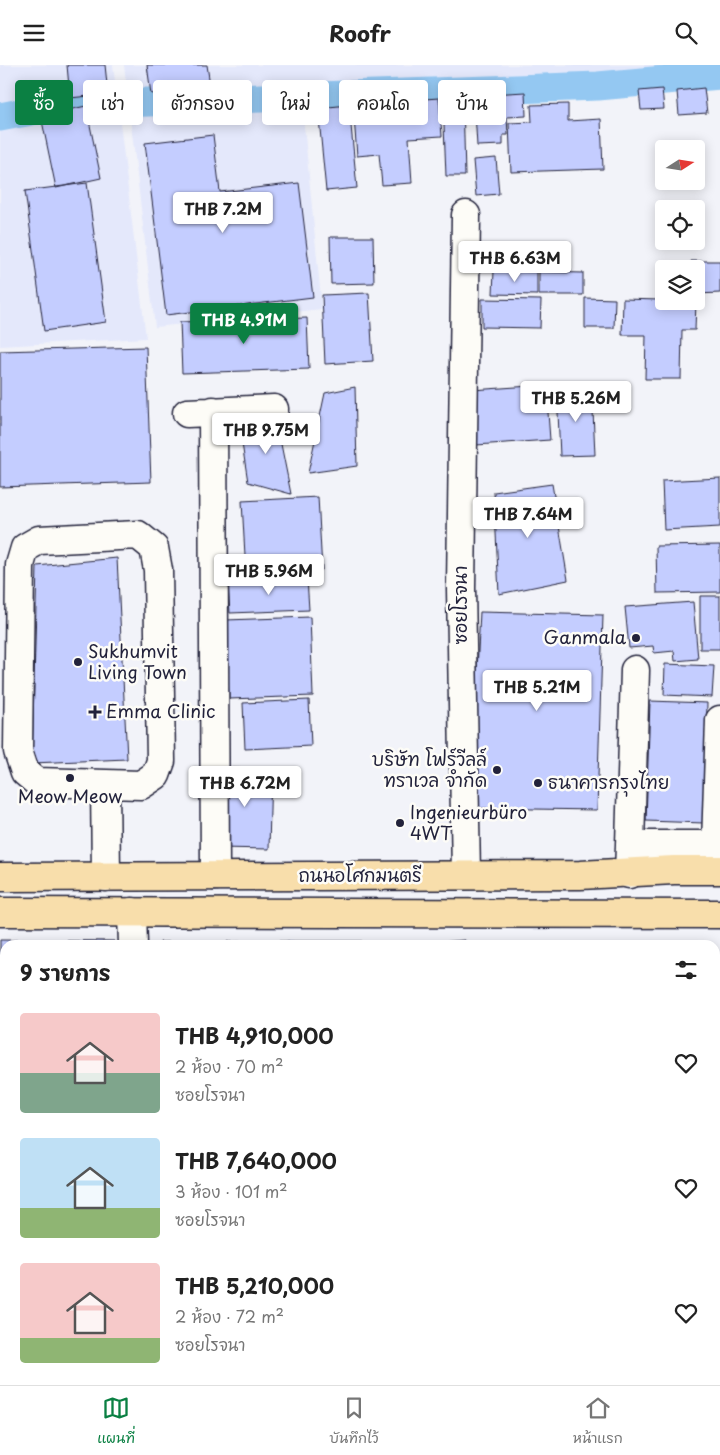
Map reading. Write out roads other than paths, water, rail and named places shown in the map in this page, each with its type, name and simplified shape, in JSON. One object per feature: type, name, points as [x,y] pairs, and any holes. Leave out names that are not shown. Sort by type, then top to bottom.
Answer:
[{"type":"main road","name":"ถนนอโศกมนตรี","points":[[0,877],[580,875],[629,874],[674,870],[720,870]]},
{"type":"main road","name":"ถนนอโศกมนตรี","points":[[0,912],[720,914]]},
{"type":"street","name":"ซอยโรจนา","points":[[466,215],[461,588],[466,875]]},
{"type":"street","points":[[215,876],[200,412],[274,409]]},
{"type":"street","points":[[138,535],[154,548],[158,570],[161,761],[156,775],[141,785],[105,784],[37,782],[25,772],[18,751],[20,565],[26,548],[38,541],[138,535]]},
{"type":"street","points":[[629,874],[635,670]]},
{"type":"street","points":[[630,845],[716,845],[720,720]]},
{"type":"street","points":[[105,784],[106,877]]},
{"type":"street","points":[[132,912],[133,940]]},
{"type":"waterway","points":[[0,117],[63,105],[598,86],[720,75]]},
{"type":"place","name":"Ganmala","points":[[636,638]]},
{"type":"place","name":"Sukhumvit Living Town","points":[[78,662]]},
{"type":"place","name":"Emma Clinic","points":[[95,712]]},
{"type":"place","name":"บริษัท โฟร์วีลล์ ทราเวล จำกัด","points":[[497,770]]},
{"type":"place","name":"Meow Meow","points":[[70,778]]},
{"type":"place","name":"ธนาคารกรุงไทย","points":[[538,783]]},
{"type":"place","name":"Ingenieurbüro 4WT","points":[[400,823]]}]
